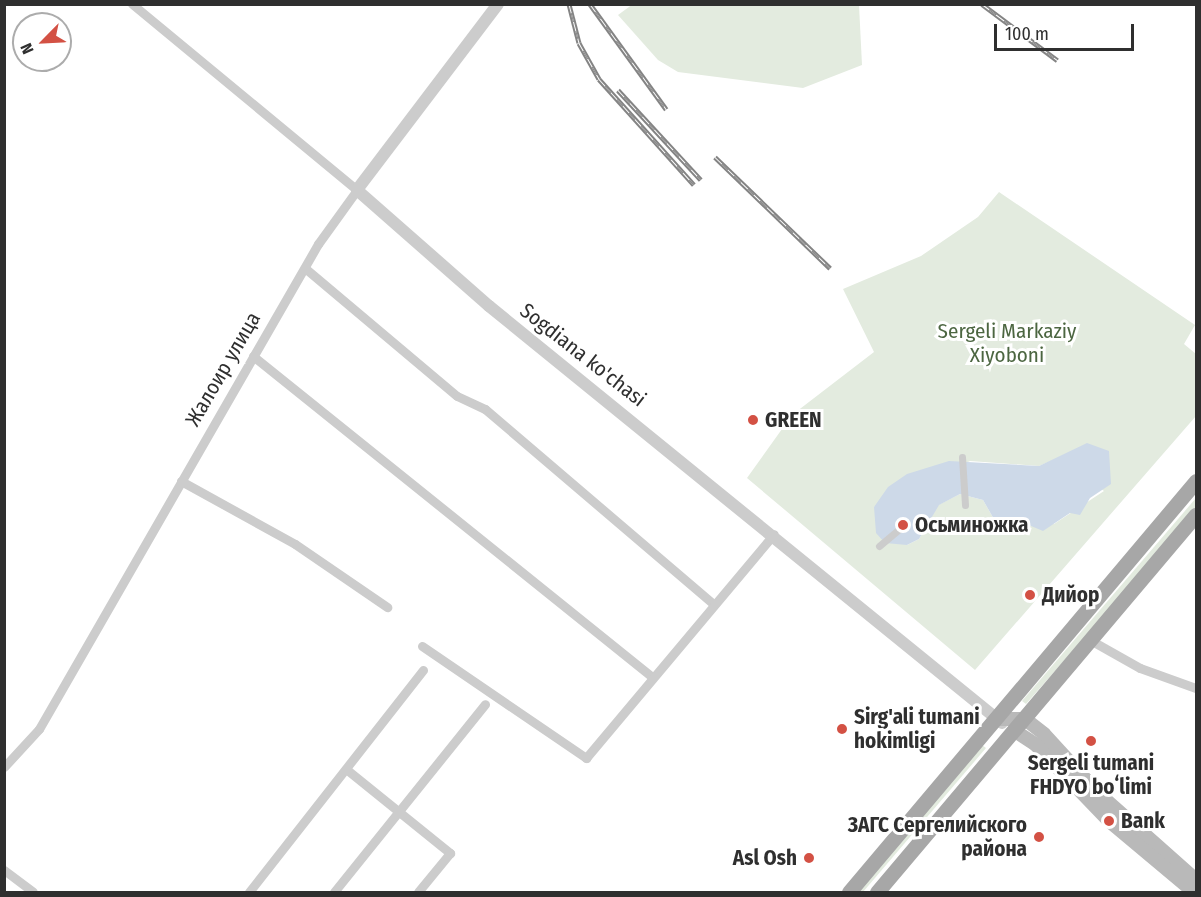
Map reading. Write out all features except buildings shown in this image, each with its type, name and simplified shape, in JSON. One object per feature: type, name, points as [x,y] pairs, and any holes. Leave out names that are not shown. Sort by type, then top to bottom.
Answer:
[{"type":"main road","points":[[849,892],[1197,481]]},
{"type":"main road","points":[[877,892],[1197,515]]},
{"type":"main road","points":[[996,718],[1020,725],[1197,880]]},
{"type":"main road","points":[[1020,725],[1109,821],[1194,892]]},
{"type":"street","name":"Sogdiana ko'chasi","points":[[132,4],[357,190],[489,306],[774,534],[996,718]]},
{"type":"street","name":"Жалоир улица","points":[[4,767],[39,729],[253,356],[357,190],[498,4]]},
{"type":"street","points":[[306,269],[457,396],[485,409],[712,603]]},
{"type":"street","points":[[253,356],[651,676]]},
{"type":"street","points":[[962,457],[965,505]]},
{"type":"street","points":[[181,481],[295,544],[387,607]]},
{"type":"street","points":[[879,546],[899,529]]},
{"type":"street","points":[[422,646],[586,758],[712,603],[774,534]]},
{"type":"street","points":[[1092,641],[1140,668],[1197,688]]},
{"type":"street","points":[[249,892],[423,670]]},
{"type":"street","points":[[334,892],[485,704]]},
{"type":"street","points":[[346,769],[450,853],[418,892]]},
{"type":"street","points":[[4,870],[33,892]]},
{"type":"green space","points":[[633,4],[859,5],[862,65],[803,88],[678,72],[658,60],[618,15]]},
{"type":"green space","name":"Sergeli Markaziy Xiyoboni","points":[[999,192],[1195,325],[1184,344],[1196,354],[1196,416],[975,670],[747,478],[792,415],[874,352],[843,289],[921,256],[978,217]],"holes":[[[1060,457],[1104,491],[1054,524],[999,528],[983,500],[960,494],[938,505],[919,539],[907,545],[874,507],[970,461],[1039,466]]]},
{"type":"green space","points":[[1196,498],[1196,507],[1175,534],[1026,704],[1022,701]]},
{"type":"green space","points":[[982,745],[986,748],[863,892],[856,892]]},
{"type":"water","points":[[1087,443],[1109,451],[1111,484],[1090,498],[1080,515],[1070,513],[1043,531],[1024,523],[999,528],[983,500],[960,494],[939,505],[919,539],[907,545],[885,543],[876,533],[874,507],[888,487],[907,474],[949,461],[1039,466]]},
{"type":"railway","points":[[569,4],[579,43],[599,79],[694,185]]},
{"type":"railway","points":[[590,4],[666,109]]},
{"type":"railway","points":[[982,4],[1057,60]]},
{"type":"railway","points":[[618,90],[701,180]]},
{"type":"railway","points":[[715,157],[830,268]]},
{"type":"place","name":"GREEN","points":[[753,420]]},
{"type":"place","name":"Осьминожка","points":[[903,525]]},
{"type":"place","name":"Дийор","points":[[1030,595]]},
{"type":"place","name":"Sirg'ali tumani hokimligi","points":[[842,729]]},
{"type":"place","name":"Sergeli tumani FHDYO boʻlimi","points":[[1091,741]]},
{"type":"place","name":"Bank","points":[[1109,821]]},
{"type":"place","name":"ЗАГС Сергелийского района","points":[[1039,837]]},
{"type":"place","name":"Asl Osh","points":[[809,858]]}]
